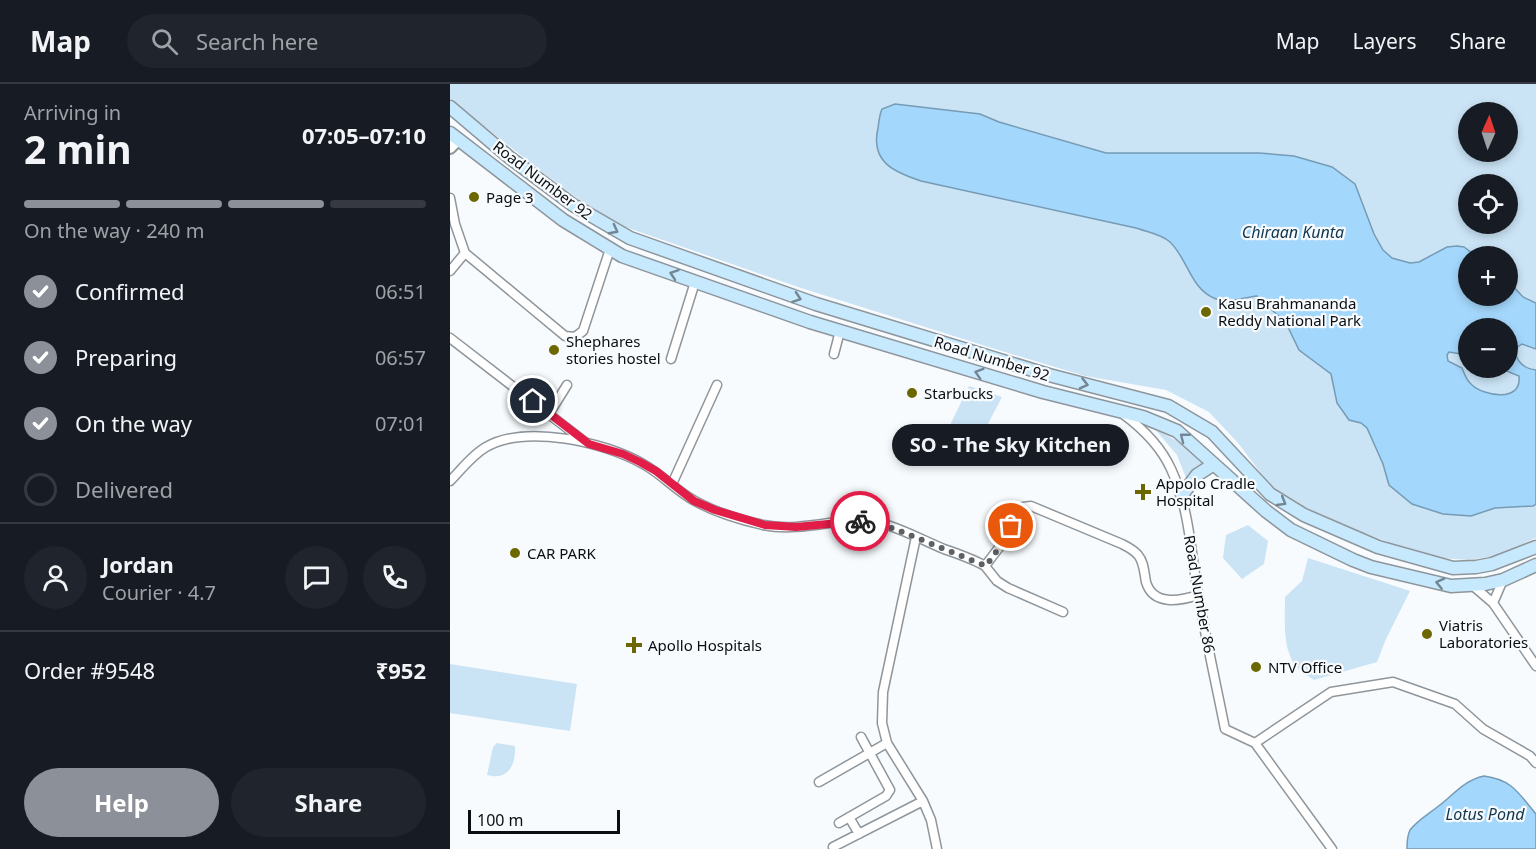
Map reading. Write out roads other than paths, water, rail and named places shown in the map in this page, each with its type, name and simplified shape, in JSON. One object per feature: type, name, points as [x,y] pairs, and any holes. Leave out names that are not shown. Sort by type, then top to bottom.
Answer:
[{"type":"main road","name":"Road Number 92","points":[[450,107],[553,191],[598,221],[630,238],[820,305],[1048,375],[1168,406],[1212,432],[1270,494],[1304,515],[1378,547],[1453,568],[1492,564],[1536,547]]},
{"type":"main road","name":"Road Number 92","points":[[452,140],[563,220],[622,256],[816,324],[1043,393],[1143,417],[1177,431],[1266,511],[1291,530],[1353,560],[1371,567],[1451,586],[1503,580],[1536,565]]},
{"type":"main road","points":[[816,324],[820,305]]},
{"type":"main road","points":[[1182,495],[1197,475],[1214,464]]},
{"type":"street","points":[[450,198],[455,224],[465,253],[565,336],[575,337],[583,331],[610,249]]},
{"type":"street","points":[[450,271],[465,253]]},
{"type":"street","points":[[671,359],[695,282]]},
{"type":"street","points":[[834,354],[840,331]]},
{"type":"street","points":[[450,338],[589,444]]},
{"type":"street","points":[[549,414],[567,385]]},
{"type":"street","points":[[672,484],[717,385]]},
{"type":"street","name":"Road Number 86","points":[[1120,412],[1140,427],[1157,448],[1170,466],[1182,495],[1198,595],[1225,729],[1255,743]]},
{"type":"street","points":[[450,481],[472,457],[486,447],[503,440],[529,436],[573,440],[623,454],[656,471],[694,501],[715,510],[765,525],[796,527],[855,520],[876,523],[916,537],[986,566],[997,581],[1008,588],[1063,612]]},
{"type":"street","points":[[986,566],[1004,541],[1017,512],[1023,507],[1031,506],[1133,550],[1142,562],[1147,584],[1157,597],[1167,600],[1183,600],[1198,595]]},
{"type":"street","points":[[916,537],[883,692],[882,723],[887,743],[923,801],[931,820],[937,849]]},
{"type":"street","points":[[1493,603],[1503,580]]},
{"type":"street","points":[[1472,585],[1493,603],[1536,666]]},
{"type":"street","points":[[1332,849],[1255,743],[1331,692],[1393,682],[1455,704],[1483,729],[1530,756],[1536,763]]},
{"type":"street","points":[[839,823],[890,792],[889,784],[861,737]]},
{"type":"street","points":[[819,782],[887,743]]},
{"type":"street","points":[[834,849],[833,847],[923,801]]},
{"type":"street","points":[[849,817],[858,834]]},
{"type":"water","name":"Chiraan Kunta","points":[[895,104],[980,114],[999,122],[1106,153],[1259,153],[1294,156],[1332,167],[1355,184],[1374,234],[1383,250],[1392,258],[1410,263],[1419,262],[1447,247],[1458,246],[1458,306],[1518,306],[1518,292],[1523,297],[1536,303],[1536,349],[1522,344],[1518,347],[1518,318],[1458,318],[1458,353],[1449,352],[1447,355],[1448,361],[1458,366],[1458,378],[1466,378],[1478,389],[1493,394],[1509,394],[1515,390],[1519,376],[1518,358],[1528,368],[1536,370],[1536,504],[1495,508],[1471,516],[1443,514],[1412,504],[1389,485],[1383,464],[1367,428],[1361,423],[1349,420],[1337,403],[1331,374],[1299,350],[1286,323],[1257,296],[1226,301],[1207,294],[1195,281],[1170,242],[1154,234],[1136,228],[921,181],[902,174],[886,164],[881,157],[876,140],[882,109]]},
{"type":"water","name":"Lotus Pond","points":[[1484,776],[1508,784],[1536,814],[1536,849],[1407,849],[1409,832],[1416,824],[1464,785]]},
{"type":"place","name":"Page 3","points":[[474,197]]},
{"type":"place","name":"Kasu Brahmananda Reddy National Park","points":[[1206,312]]},
{"type":"place","name":"Shephares stories hostel","points":[[554,350]]},
{"type":"place","name":"Starbucks","points":[[912,393]]},
{"type":"place","name":"Appolo Cradle Hospital","points":[[1143,492]]},
{"type":"place","name":"SO - The Sky Kitchen","points":[[1011,526]]},
{"type":"place","name":"CAR PARK","points":[[515,553]]},
{"type":"place","name":"Viatris Laboratories","points":[[1427,634]]},
{"type":"place","name":"Apollo Hospitals","points":[[634,645]]},
{"type":"place","name":"NTV Office","points":[[1256,667]]}]
